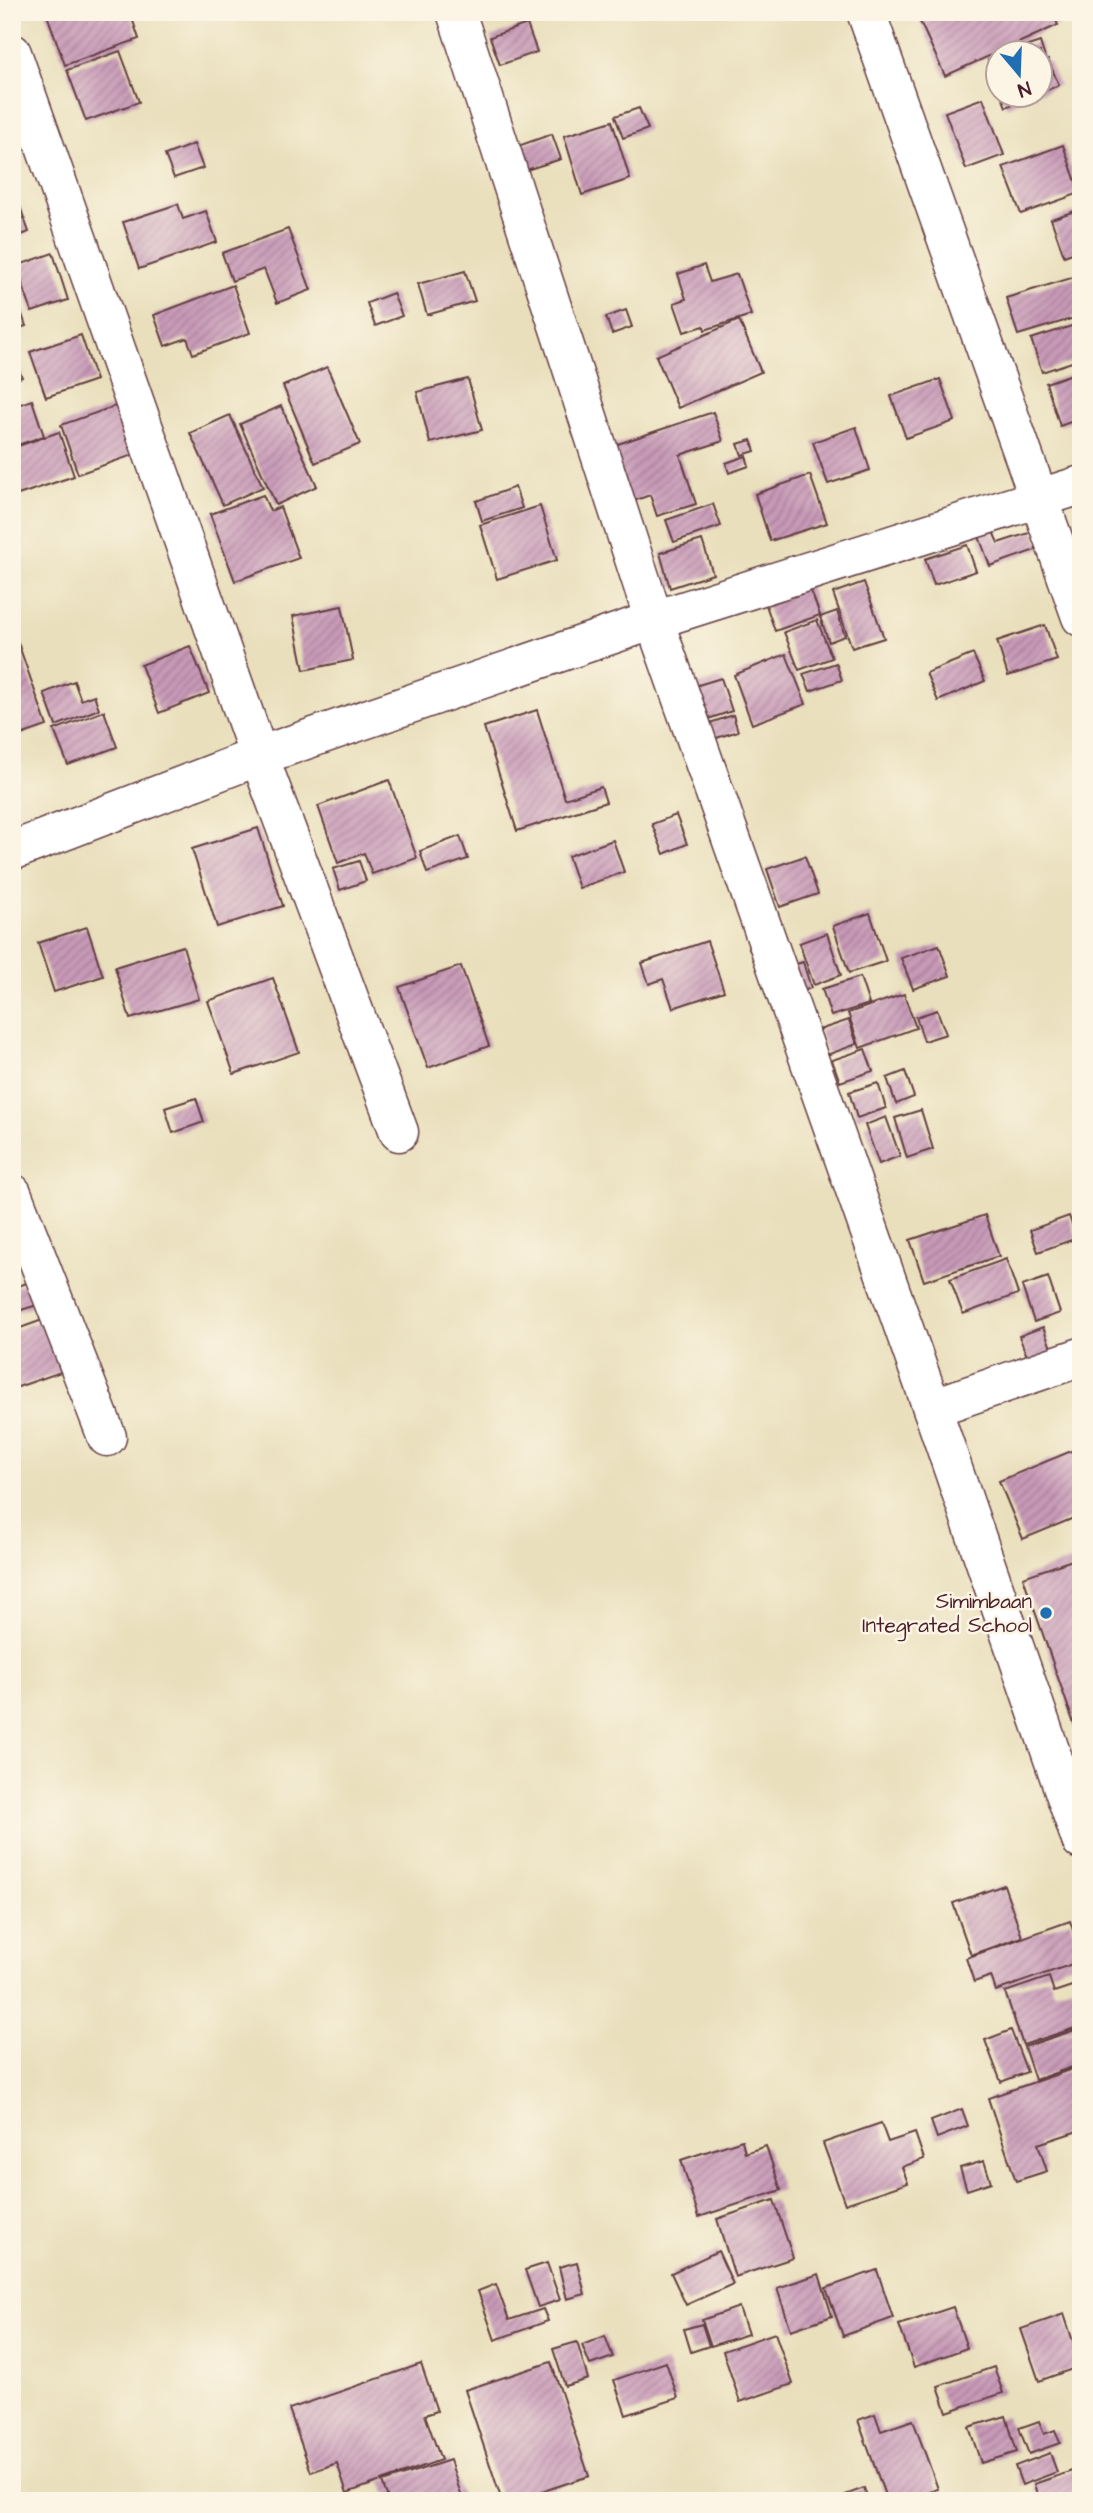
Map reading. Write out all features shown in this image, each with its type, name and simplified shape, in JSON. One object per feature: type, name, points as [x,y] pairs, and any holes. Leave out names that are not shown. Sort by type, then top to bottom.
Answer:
[{"type":"street","points":[[456,12],[654,620],[1081,1840]]},
{"type":"street","points":[[866,12],[1081,617]]},
{"type":"street","points":[[12,53],[259,756],[399,1132]]},
{"type":"street","points":[[12,851],[259,756],[654,620],[1081,485]]},
{"type":"street","points":[[12,1193],[107,1437]]},
{"type":"street","points":[[932,1408],[1081,1357]]},
{"type":"building","points":[[46,12],[130,12],[139,39],[65,65]]},
{"type":"building","points":[[1052,12],[1058,25],[1029,38],[984,38],[984,58],[945,76],[916,13]]},
{"type":"building","points":[[527,24],[537,52],[500,65],[490,37]]},
{"type":"building","points":[[120,51],[139,102],[86,121],[67,70]]},
{"type":"building","points":[[1054,74],[1059,85],[1054,87]]},
{"type":"building","points":[[983,98],[984,108],[987,108],[1004,155],[966,169],[945,112]]},
{"type":"building","points":[[639,108],[648,129],[623,138],[615,116]]},
{"type":"building","points":[[612,121],[630,179],[582,195],[564,136]]},
{"type":"building","points":[[552,134],[561,159],[523,171],[515,147]]},
{"type":"building","points":[[194,144],[203,168],[174,178],[165,155]]},
{"type":"building","points":[[1063,145],[1080,193],[1021,214],[1003,167]]},
{"type":"building","points":[[19,204],[29,232],[12,239],[12,206]]},
{"type":"building","points":[[178,204],[183,219],[206,211],[217,242],[139,269],[123,222]]},
{"type":"building","points":[[1081,209],[1081,250],[1064,256],[1051,219]]},
{"type":"building","points":[[288,229],[311,290],[277,303],[264,269],[232,281],[222,253]]},
{"type":"building","points":[[53,253],[68,300],[32,312],[16,266]]},
{"type":"building","points":[[704,265],[710,282],[737,274],[751,315],[705,330],[704,326],[684,332],[674,303],[686,299],[678,274]]},
{"type":"building","points":[[465,271],[475,301],[427,315],[418,284]]},
{"type":"building","points":[[1081,275],[1081,316],[1018,335],[1006,298]]},
{"type":"building","points":[[12,285],[26,326],[12,330]]},
{"type":"building","points":[[233,285],[250,333],[193,354],[187,338],[165,346],[154,315]]},
{"type":"building","points":[[393,293],[402,316],[375,326],[367,303]]},
{"type":"building","points":[[626,310],[632,327],[612,334],[606,317]]},
{"type":"building","points":[[739,320],[761,372],[678,408],[656,356]]},
{"type":"building","points":[[1081,323],[1081,359],[1042,372],[1031,339]]},
{"type":"building","points":[[81,335],[96,380],[46,397],[30,352]]},
{"type":"building","points":[[12,354],[22,377],[12,380]]},
{"type":"building","points":[[327,367],[360,444],[315,463],[283,386]]},
{"type":"building","points":[[1081,371],[1081,418],[1060,426],[1046,383]]},
{"type":"building","points":[[468,379],[482,430],[430,443],[417,392]]},
{"type":"building","points":[[940,379],[955,421],[906,438],[891,396]]},
{"type":"building","points":[[32,400],[44,436],[12,447],[12,407]]},
{"type":"building","points":[[118,405],[136,454],[78,474],[61,425]]},
{"type":"building","points":[[281,406],[317,486],[276,505],[240,424]]},
{"type":"building","points":[[713,412],[723,441],[680,455],[696,504],[657,516],[650,495],[628,503],[609,447]]},
{"type":"building","points":[[230,415],[263,487],[223,505],[190,433]]},
{"type":"building","points":[[856,427],[870,470],[828,484],[813,442]]},
{"type":"building","points":[[59,432],[74,476],[12,497],[12,448]]},
{"type":"building","points":[[751,440],[755,451],[742,455],[738,444]]},
{"type":"building","points":[[746,456],[749,466],[729,473],[726,463]]},
{"type":"building","points":[[810,475],[827,523],[770,541],[755,494]]},
{"type":"building","points":[[515,487],[522,508],[482,521],[476,501]]},
{"type":"building","points":[[263,495],[270,511],[280,507],[299,558],[235,581],[210,514]]},
{"type":"building","points":[[713,504],[721,526],[674,542],[666,520]]},
{"type":"building","points":[[540,506],[557,560],[497,579],[480,525]]},
{"type":"building","points":[[991,527],[998,543],[1035,531],[1041,548],[990,566],[977,531]]},
{"type":"building","points":[[702,540],[713,574],[670,588],[660,553]]},
{"type":"building","points":[[967,545],[976,571],[934,585],[925,559]]},
{"type":"building","points":[[864,582],[884,638],[852,648],[833,593]]},
{"type":"building","points":[[808,583],[820,615],[775,631],[764,599]]},
{"type":"building","points":[[342,606],[353,660],[304,670],[293,616]]},
{"type":"building","points":[[837,611],[845,636],[829,642],[820,617]]},
{"type":"building","points":[[817,620],[832,658],[799,670],[784,632]]},
{"type":"building","points":[[1045,625],[1057,660],[1008,676],[997,641]]},
{"type":"building","points":[[16,637],[47,726],[12,738],[12,638]]},
{"type":"building","points":[[190,646],[209,693],[159,713],[141,665]]},
{"type":"building","points":[[786,654],[806,704],[752,724],[734,675]]},
{"type":"building","points":[[973,654],[985,681],[938,701],[926,673]]},
{"type":"building","points":[[836,663],[842,680],[810,691],[803,674]]},
{"type":"building","points":[[721,678],[732,711],[693,724],[682,690]]},
{"type":"building","points":[[74,681],[81,700],[94,695],[99,709],[56,726],[44,693]]},
{"type":"building","points":[[537,710],[565,799],[601,787],[606,802],[517,831],[484,727]]},
{"type":"building","points":[[104,711],[117,747],[68,765],[54,730]]},
{"type":"building","points":[[733,715],[738,731],[704,742],[698,727]]},
{"type":"building","points":[[389,780],[417,858],[372,874],[364,853],[338,863],[318,806]]},
{"type":"building","points":[[676,815],[687,844],[664,854],[652,824]]},
{"type":"building","points":[[258,828],[283,906],[217,927],[192,849]]},
{"type":"building","points":[[460,836],[468,859],[427,873],[420,851]]},
{"type":"building","points":[[613,840],[624,872],[579,888],[568,856]]},
{"type":"building","points":[[805,856],[818,894],[780,907],[767,869]]},
{"type":"building","points":[[359,861],[366,881],[340,890],[333,869]]},
{"type":"building","points":[[870,913],[886,961],[849,973],[833,926]]},
{"type":"building","points":[[87,927],[103,976],[54,992],[38,943]]},
{"type":"building","points":[[827,933],[841,975],[814,985],[799,943]]},
{"type":"building","points":[[707,941],[724,991],[673,1008],[663,979],[649,984],[642,963]]},
{"type":"building","points":[[939,945],[950,976],[913,989],[901,958]]},
{"type":"building","points":[[183,946],[199,999],[130,1019],[115,967]]},
{"type":"building","points":[[803,962],[811,988],[793,995],[783,968]]},
{"type":"building","points":[[461,966],[489,1046],[428,1068],[399,987]]},
{"type":"building","points":[[860,977],[869,1004],[831,1016],[822,989]]},
{"type":"building","points":[[273,978],[299,1052],[234,1074],[208,1001]]},
{"type":"building","points":[[904,994],[916,1028],[860,1048],[848,1013]]},
{"type":"building","points":[[937,1010],[946,1034],[924,1041],[916,1017]]},
{"type":"building","points":[[849,1020],[857,1044],[827,1055],[819,1030]]},
{"type":"building","points":[[865,1049],[873,1071],[840,1082],[832,1060]]},
{"type":"building","points":[[905,1071],[914,1097],[896,1104],[887,1078]]},
{"type":"building","points":[[878,1083],[886,1108],[857,1118],[849,1092]]},
{"type":"building","points":[[196,1098],[204,1122],[173,1133],[165,1108]]},
{"type":"building","points":[[921,1110],[933,1149],[907,1158],[895,1118]]},
{"type":"building","points":[[886,1117],[900,1156],[879,1164],[865,1125]]},
{"type":"building","points":[[985,1215],[999,1256],[924,1281],[910,1240]]},
{"type":"building","points":[[1069,1216],[1077,1238],[1038,1252],[1030,1230]]},
{"type":"building","points":[[1006,1259],[1018,1294],[963,1314],[950,1279]]},
{"type":"building","points":[[1048,1277],[1060,1313],[1034,1322],[1022,1286]]},
{"type":"building","points":[[30,1282],[37,1305],[12,1313],[12,1288]]},
{"type":"building","points":[[45,1319],[64,1371],[12,1389],[12,1331]]},
{"type":"building","points":[[1043,1327],[1053,1353],[1029,1361],[1019,1336]]},
{"type":"building","points":[[1081,1447],[1081,1515],[1023,1539],[999,1481]]},
{"type":"building","points":[[1081,1557],[1081,1741],[1080,1741],[1023,1577]]},
{"type":"building","points":[[1004,1885],[1022,1937],[971,1955],[953,1903]]},
{"type":"building","points":[[1070,1921],[1081,1961],[996,1991],[991,1976],[974,1982],[966,1958]]},
{"type":"building","points":[[1049,1977],[1054,1992],[1081,1983],[1081,2026],[1023,2045],[1005,1992]]},
{"type":"building","points":[[1081,2028],[1081,2064],[1035,2080],[1024,2047]]},
{"type":"building","points":[[1011,2030],[1027,2072],[1001,2082],[985,2040]]},
{"type":"building","points":[[1081,2066],[1081,2130],[1038,2144],[1047,2171],[1016,2181],[988,2098]]},
{"type":"building","points":[[962,2109],[968,2126],[937,2138],[931,2121]]},
{"type":"building","points":[[881,2123],[888,2142],[915,2133],[924,2159],[902,2167],[908,2183],[845,2204],[823,2143]]},
{"type":"building","points":[[742,2140],[745,2153],[766,2146],[781,2190],[699,2217],[681,2160]]},
{"type":"building","points":[[984,2161],[991,2182],[967,2190],[960,2168]]},
{"type":"building","points":[[774,2200],[793,2258],[735,2277],[717,2219]]},
{"type":"building","points":[[718,2251],[733,2284],[686,2305],[671,2273]]},
{"type":"building","points":[[577,2262],[585,2294],[567,2299],[559,2267]]},
{"type":"building","points":[[547,2263],[560,2300],[538,2307],[525,2270]]},
{"type":"building","points":[[877,2270],[893,2318],[843,2336],[826,2288]]},
{"type":"building","points":[[819,2274],[832,2316],[791,2330],[777,2288]]},
{"type":"building","points":[[496,2284],[509,2320],[543,2309],[548,2321],[495,2340],[478,2291]]},
{"type":"building","points":[[739,2307],[748,2334],[711,2346],[702,2320]]},
{"type":"building","points":[[953,2307],[967,2348],[914,2367],[899,2325]]},
{"type":"building","points":[[1064,2314],[1081,2366],[1039,2381],[1021,2329]]},
{"type":"building","points":[[702,2324],[709,2346],[691,2352],[684,2329]]},
{"type":"building","points":[[775,2333],[793,2384],[740,2402],[723,2351]]},
{"type":"building","points":[[605,2336],[613,2357],[590,2365],[582,2345]]},
{"type":"building","points":[[577,2342],[588,2379],[565,2386],[553,2349]]},
{"type":"building","points":[[551,2362],[589,2476],[513,2501],[502,2501],[465,2390]]},
{"type":"building","points":[[666,2362],[678,2398],[626,2415],[614,2380]]},
{"type":"building","points":[[421,2364],[437,2411],[425,2415],[441,2460],[347,2493],[337,2463],[311,2472],[289,2409]]},
{"type":"building","points":[[994,2367],[1003,2393],[947,2412],[938,2386]]},
{"type":"building","points":[[875,2414],[881,2431],[913,2420],[938,2489],[906,2501],[887,2501],[858,2420]]},
{"type":"building","points":[[1006,2416],[1017,2452],[981,2463],[969,2427]]},
{"type":"building","points":[[1039,2421],[1044,2434],[1055,2430],[1060,2443],[1029,2454],[1019,2428]]},
{"type":"building","points":[[1050,2453],[1057,2472],[1022,2485],[1015,2466]]},
{"type":"building","points":[[450,2460],[463,2501],[389,2501],[382,2482]]},
{"type":"building","points":[[1081,2468],[1081,2501],[1039,2501],[1034,2484]]},
{"type":"building","points":[[864,2488],[868,2501],[847,2501],[845,2495]]},
{"type":"place","name":"Simimbaan Integrated School","points":[[1046,1613]]}]
